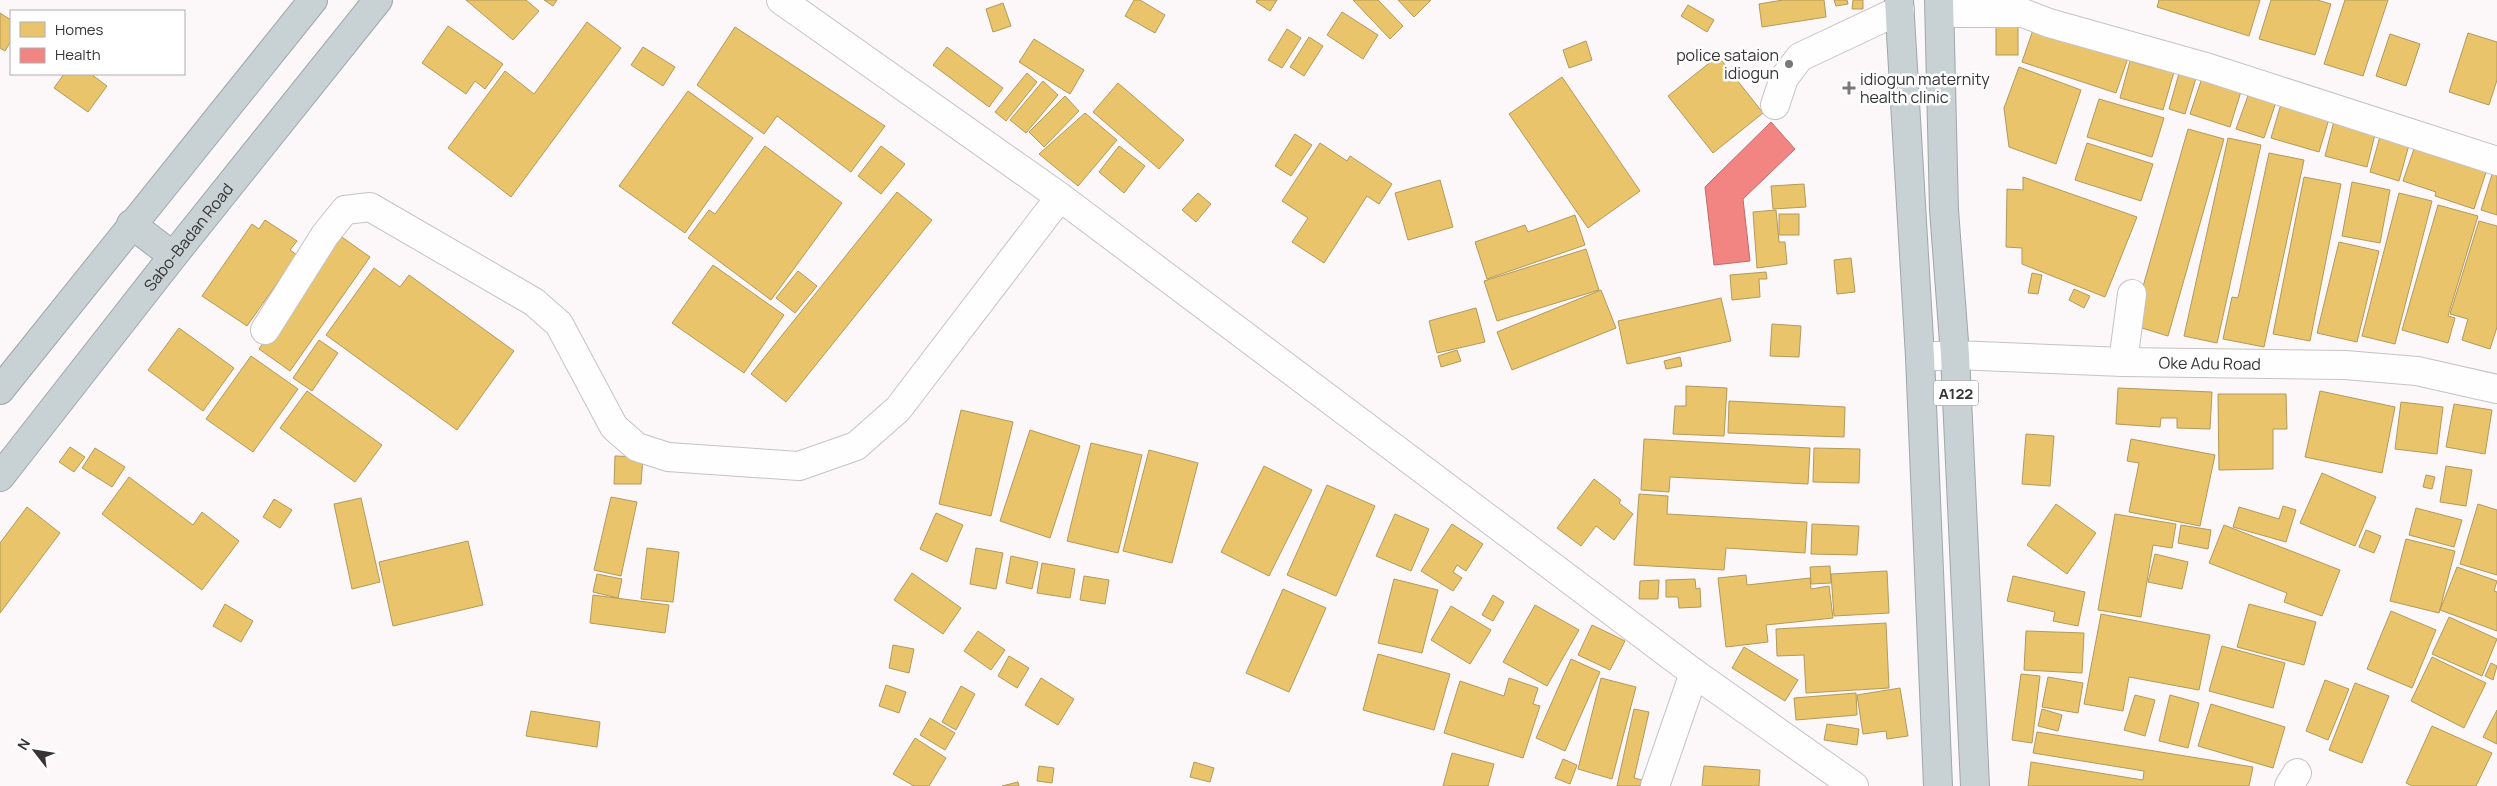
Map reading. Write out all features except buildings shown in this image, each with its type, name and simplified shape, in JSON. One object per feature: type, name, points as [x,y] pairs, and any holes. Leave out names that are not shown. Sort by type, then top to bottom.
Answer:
[{"type":"highway","points":[[0,390],[312,0]]},
{"type":"highway","name":"Sabo-Badan Road","points":[[0,477],[172,256],[378,0]]},
{"type":"highway","name":"A122","points":[[1899,5],[1920,357],[1938,786]]},
{"type":"highway","name":"A122","points":[[1940,7],[1944,210],[1955,355],[1975,786]]},
{"type":"highway","points":[[131,224],[172,256]]},
{"type":"street","points":[[781,0],[1060,197],[1694,673],[1854,786]]},
{"type":"street","points":[[1775,105],[1784,78],[1800,57],[1899,5]]},
{"type":"street","points":[[1940,7],[2023,13],[2049,23],[2209,68],[2497,161]]},
{"type":"street","points":[[265,330],[325,235],[345,210],[370,207],[534,302],[559,324],[614,427],[637,448],[668,456],[799,466],[856,446],[898,409],[1060,197]]},
{"type":"street","points":[[2123,362],[2132,294]]},
{"type":"street","name":"Oke Adu Road","points":[[1920,357],[1955,355],[2123,362],[2345,365],[2416,371],[2497,389]]},
{"type":"street","points":[[1655,786],[1694,673]]},
{"type":"place","name":"police sataion idiogun","points":[[1789,64]]},
{"type":"place","name":"idiogun maternity health clinic","points":[[1849,88]]}]
